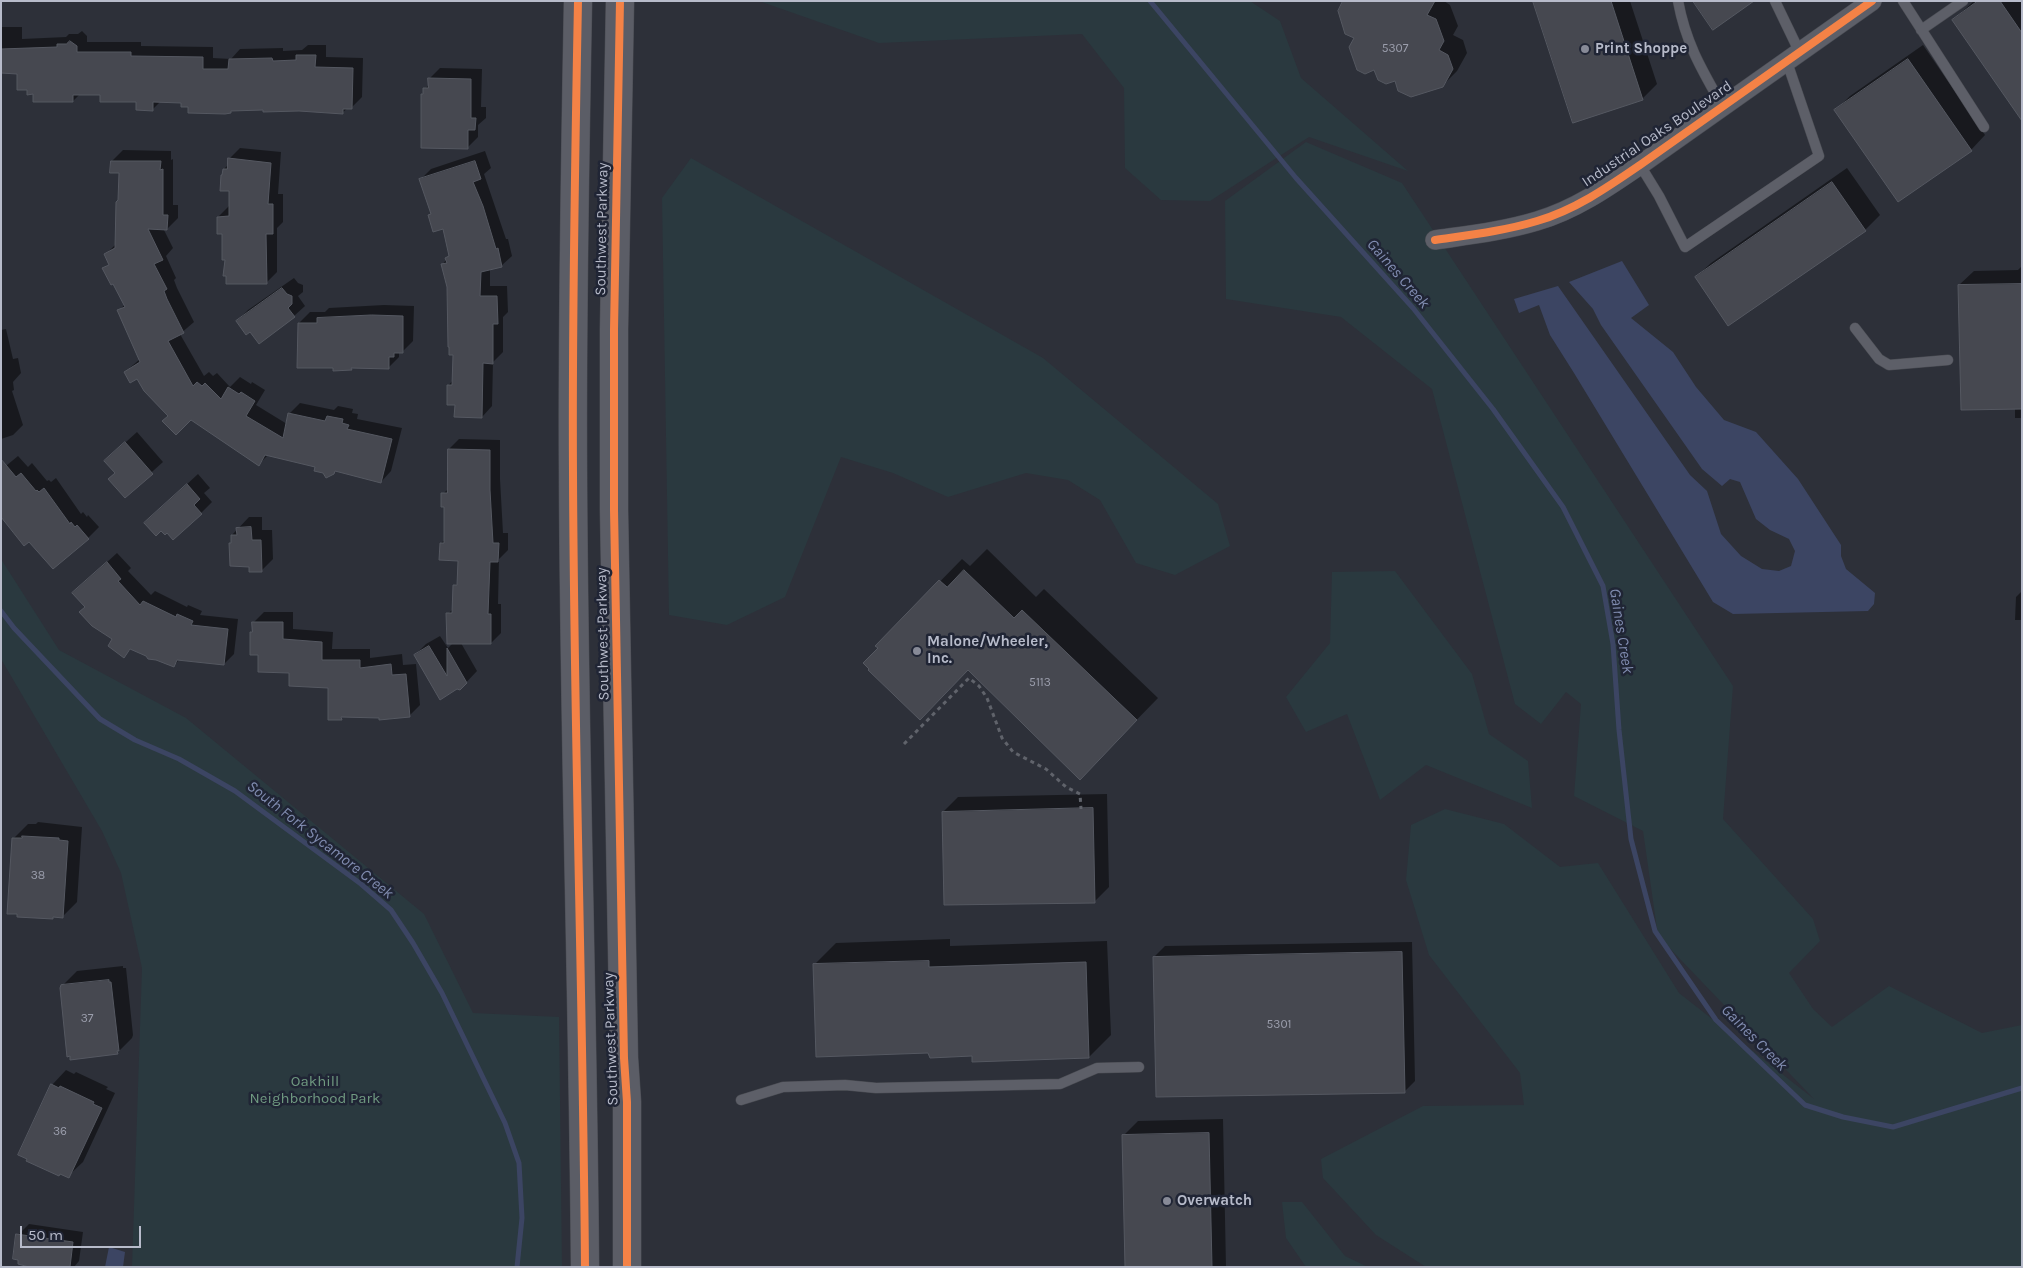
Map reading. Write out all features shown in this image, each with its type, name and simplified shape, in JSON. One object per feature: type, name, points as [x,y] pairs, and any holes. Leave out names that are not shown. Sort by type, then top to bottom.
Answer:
[{"type":"main road","name":"Southwest Parkway","points":[[578,1],[572,273],[573,455],[585,1267]]},
{"type":"main road","name":"Southwest Parkway","points":[[620,1],[614,329],[614,510],[620,738],[624,1058],[627,1102],[626,1267]]},
{"type":"street","name":"Industrial Oaks Boulevard","points":[[1435,240],[1504,230],[1537,221],[1574,206],[1604,190],[1872,1]]},
{"type":"lane","points":[[1678,1],[1683,26],[1691,48],[1722,108]]},
{"type":"lane","points":[[1640,165],[1659,196],[1686,248],[1819,156],[1793,58],[1775,1]]},
{"type":"lane","points":[[1903,1],[1984,127]]},
{"type":"lane","points":[[1921,30],[1963,1]]},
{"type":"lane","points":[[1855,328],[1879,360],[1889,365],[1948,360]]},
{"type":"lane","points":[[741,1100],[783,1088],[845,1085],[876,1088],[1060,1084],[1097,1068],[1139,1067]]},
{"type":"path","points":[[904,744],[969,678],[979,686],[987,698],[1002,738],[1013,752],[1046,769],[1066,787],[1080,794],[1081,809]]},
{"type":"green space","points":[[759,1],[1250,1],[1280,21],[1301,78],[1408,171],[1309,137],[1210,201],[1161,200],[1125,168],[1124,88],[1082,34],[879,43]]},
{"type":"green space","points":[[1306,142],[1402,183],[1733,686],[1723,819],[1813,919],[1820,941],[1789,973],[1813,1009],[1832,1027],[1889,986],[1982,1033],[2022,1025],[2022,1267],[1426,1267],[1376,1235],[1323,1178],[1321,1159],[1423,1106],[1524,1105],[1520,1073],[1429,955],[1406,880],[1411,825],[1445,809],[1504,824],[1560,867],[1598,863],[1679,993],[1814,1099],[1658,936],[1643,831],[1574,796],[1581,704],[1566,692],[1541,724],[1515,704],[1432,389],[1341,317],[1226,299],[1225,201]]},
{"type":"green space","points":[[691,158],[1043,358],[1218,504],[1230,546],[1175,575],[1136,563],[1100,500],[1068,480],[1026,473],[948,497],[893,473],[841,457],[785,597],[727,625],[669,615],[662,198]]},
{"type":"green space","name":"Oakhill Neighborhood Park","points":[[1,559],[59,650],[186,718],[424,914],[473,1013],[559,1017],[562,1267],[132,1267],[142,968],[121,873],[102,831],[1,659]]},
{"type":"green space","points":[[1395,571],[1472,674],[1489,734],[1528,761],[1532,808],[1426,765],[1380,800],[1347,714],[1306,732],[1286,697],[1330,643],[1332,572]]},
{"type":"green space","points":[[1282,1202],[1302,1202],[1345,1256],[1368,1267],[1306,1267],[1286,1238]]},
{"type":"water","points":[[1622,261],[1649,305],[1631,318],[1673,352],[1696,387],[1724,420],[1756,432],[1798,479],[1841,545],[1841,556],[1846,569],[1875,593],[1874,604],[1868,611],[1733,614],[1713,602],[1550,335],[1539,305],[1519,313],[1514,299],[1558,286],[1690,475],[1707,491],[1721,534],[1741,556],[1762,569],[1779,571],[1791,566],[1795,551],[1789,539],[1770,530],[1756,519],[1740,482],[1730,479],[1722,486],[1702,469],[1601,325],[1593,309],[1569,282]]},
{"type":"water","points":[[109,1247],[125,1252],[123,1267],[105,1267]]},
{"type":"building","points":[[1343,1],[1435,1],[1427,15],[1436,19],[1444,41],[1439,50],[1448,55],[1453,69],[1443,87],[1411,97],[1398,91],[1395,81],[1386,84],[1378,80],[1374,70],[1365,74],[1357,70],[1349,47],[1354,38],[1345,34],[1338,11]]},
{"type":"building","points":[[1533,1],[1611,1],[1643,100],[1573,123]]},
{"type":"building","points":[[1693,1],[1754,1],[1713,30]]},
{"type":"building","points":[[1978,1],[2000,1],[2022,33],[2022,121],[1952,20]]},
{"type":"building","points":[[70,41],[77,46],[77,52],[131,52],[131,56],[203,57],[203,69],[228,69],[229,59],[272,58],[273,61],[296,60],[296,55],[316,55],[315,67],[353,68],[352,109],[343,109],[343,114],[299,111],[263,112],[263,110],[231,111],[231,113],[225,114],[188,113],[188,107],[181,107],[181,103],[153,102],[153,111],[136,110],[136,102],[100,102],[100,95],[73,95],[73,102],[33,102],[33,94],[27,95],[27,90],[17,90],[17,74],[1,73],[1,49],[57,47],[57,44],[66,44]]},
{"type":"building","points":[[1908,59],[1972,151],[1898,202],[1834,110]]},
{"type":"building","points":[[428,78],[471,79],[471,118],[476,118],[475,130],[468,130],[468,149],[421,148],[421,94],[423,94],[423,88],[428,88]]},
{"type":"building","points":[[228,158],[271,163],[268,204],[273,204],[273,234],[266,234],[267,284],[226,284],[226,276],[223,276],[225,260],[222,260],[222,234],[217,234],[217,217],[229,216],[229,191],[220,191],[221,175],[223,169],[227,169]]},
{"type":"building","points":[[111,161],[161,161],[160,170],[163,169],[163,215],[168,215],[167,230],[148,229],[163,260],[154,264],[167,289],[164,291],[167,299],[184,333],[168,341],[193,386],[197,382],[202,386],[205,383],[221,399],[228,387],[239,394],[241,392],[255,401],[246,416],[283,438],[288,413],[325,421],[327,416],[343,419],[342,423],[349,425],[347,429],[392,439],[381,483],[335,471],[334,474],[326,478],[323,473],[314,471],[315,467],[265,455],[259,466],[191,420],[176,435],[162,421],[168,416],[144,391],[137,379],[130,383],[124,372],[140,362],[117,310],[125,307],[102,268],[109,265],[104,254],[115,248],[119,173],[110,173]]},
{"type":"building","points":[[475,161],[481,179],[473,182],[483,206],[496,249],[498,248],[502,267],[481,272],[480,296],[497,296],[498,324],[493,324],[493,364],[483,363],[482,418],[454,417],[455,405],[447,405],[447,385],[452,385],[453,355],[449,355],[447,287],[441,264],[447,263],[445,258],[449,256],[443,229],[433,232],[428,215],[431,214],[419,179]]},
{"type":"building","points":[[1832,182],[1866,231],[1728,326],[1695,277]]},
{"type":"building","points":[[2022,284],[2022,409],[1961,410],[1958,285]]},
{"type":"building","points":[[282,288],[287,294],[292,296],[292,304],[288,308],[295,317],[259,344],[250,332],[246,335],[236,321]]},
{"type":"building","points":[[372,315],[403,316],[403,353],[394,353],[394,357],[389,357],[389,369],[351,368],[352,370],[333,371],[333,368],[297,368],[298,323],[317,323],[317,318]]},
{"type":"building","points":[[125,442],[153,474],[125,498],[108,479],[115,473],[104,461]]},
{"type":"building","points":[[448,449],[490,450],[493,543],[499,543],[498,562],[490,562],[488,614],[491,614],[491,644],[447,644],[446,613],[452,613],[453,585],[457,585],[458,561],[439,560],[440,543],[444,543],[444,507],[441,507],[441,493],[447,493]]},
{"type":"building","points":[[1,459],[16,477],[21,473],[36,491],[39,492],[44,488],[70,524],[71,522],[75,527],[77,525],[89,539],[53,569],[29,542],[24,546],[1,517]]},
{"type":"building","points":[[187,484],[200,499],[194,505],[202,514],[173,540],[167,533],[165,535],[161,531],[156,536],[144,523]]},
{"type":"building","points":[[251,527],[252,540],[261,540],[262,572],[249,572],[249,567],[230,566],[229,543],[231,543],[231,535],[237,535],[236,528]]},
{"type":"building","points":[[107,562],[121,579],[118,581],[140,605],[143,601],[176,617],[177,614],[193,621],[191,625],[228,629],[224,665],[177,660],[174,667],[148,659],[146,656],[130,649],[124,658],[108,646],[112,639],[92,626],[79,612],[85,607],[72,593]]},
{"type":"building","points":[[964,570],[1014,618],[1022,610],[1137,720],[1080,780],[968,670],[920,720],[863,663],[878,648],[875,646],[939,580],[947,587]]},
{"type":"building","points":[[252,622],[283,622],[283,639],[322,642],[322,660],[360,660],[360,668],[391,664],[392,675],[406,674],[410,717],[379,720],[379,718],[341,717],[342,720],[328,720],[328,688],[289,686],[289,673],[258,672],[258,655],[250,655]]},
{"type":"building","points":[[429,646],[447,676],[447,648],[467,683],[460,690],[457,689],[440,700],[414,655]]},
{"type":"building","points":[[1093,808],[1095,903],[944,905],[942,812]]},
{"type":"building","points":[[22,836],[59,838],[59,840],[68,841],[63,918],[17,917],[17,914],[7,914],[12,838],[22,838]]},
{"type":"building","points":[[1402,952],[1405,1093],[1156,1097],[1153,957]]},
{"type":"building","points":[[929,961],[929,967],[1086,962],[1089,1058],[972,1062],[972,1056],[930,1058],[928,1053],[816,1057],[813,964]]},
{"type":"building","points":[[109,980],[111,982],[118,1054],[70,1060],[70,1056],[67,1057],[61,985]]},
{"type":"building","points":[[51,1084],[59,1088],[60,1086],[94,1102],[93,1104],[102,1108],[69,1178],[60,1174],[59,1176],[26,1161],[27,1159],[18,1155]]},
{"type":"building","name":"Overwatch","points":[[1209,1133],[1212,1267],[1125,1267],[1122,1135]]},
{"type":"building","points":[[16,1234],[73,1242],[70,1267],[29,1267],[18,1264],[18,1260],[13,1259]]},
{"type":"waterway","name":"Gaines Creek","points":[[1150,1],[1296,178],[1413,308],[1493,409],[1563,507],[1603,586],[1613,644],[1619,730],[1631,839],[1655,931],[1716,1020],[1805,1105],[1843,1117],[1893,1127],[2022,1088]]},
{"type":"waterway","name":"South Fork Sycamore Creek","points":[[1,611],[14,628],[100,719],[135,740],[179,759],[235,791],[361,884],[391,910],[442,993],[505,1123],[519,1163],[522,1218],[517,1267]]},
{"type":"cycle path","points":[[578,1],[573,295],[573,472],[585,1267]]},
{"type":"cycle path","points":[[620,1],[614,329],[614,510],[624,1058],[627,1102],[627,1267]]},
{"type":"cycle path","points":[[1435,240],[1525,224],[1565,211],[1578,204],[1640,165],[1872,1]]},
{"type":"place","name":"Print Shoppe","points":[[1585,49]]},
{"type":"place","name":"Malone/Wheeler, Inc.","points":[[917,651]]},
{"type":"place","name":"Overwatch","points":[[1167,1201]]}]
